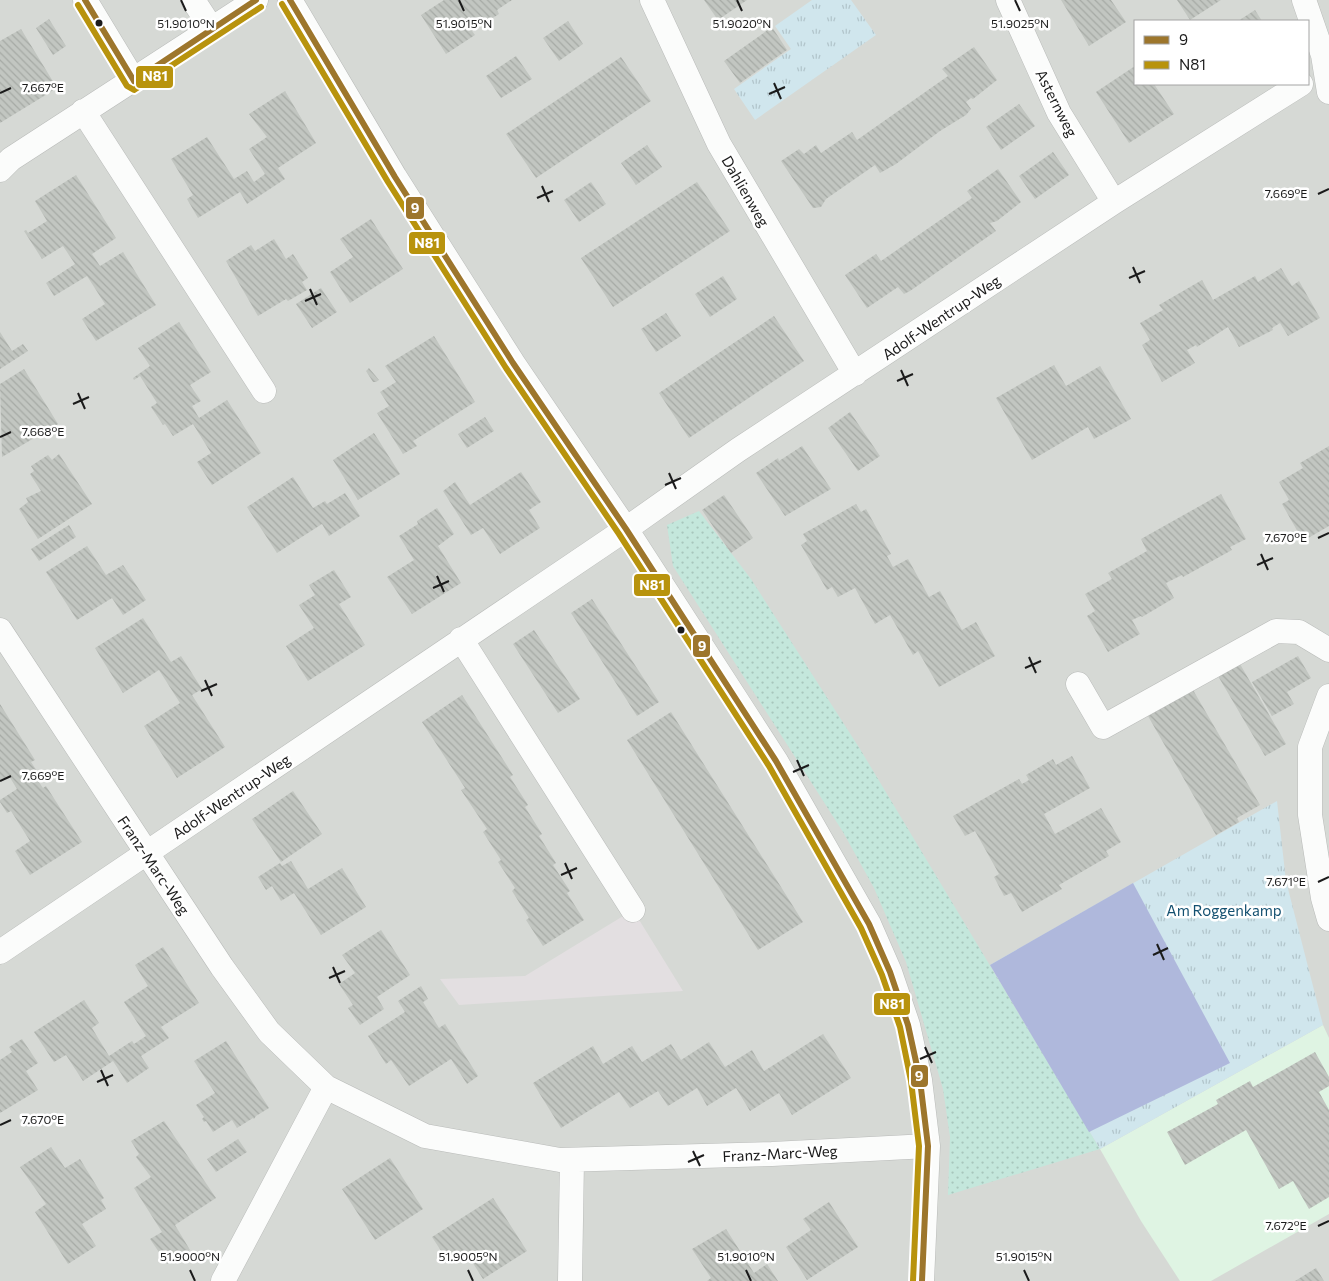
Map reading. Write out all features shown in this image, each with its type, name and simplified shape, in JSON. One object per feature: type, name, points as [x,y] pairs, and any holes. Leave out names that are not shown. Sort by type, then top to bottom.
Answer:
[{"type":"street","points":[[85,0],[134,80]]},
{"type":"street","points":[[193,0],[212,29]]},
{"type":"street","points":[[0,170],[11,159],[256,0]]},
{"type":"street","points":[[290,0],[395,177],[508,354],[626,529],[776,761],[868,924],[890,972],[908,1025],[920,1080],[928,1146],[922,1281]]},
{"type":"street","name":"Dahlienweg","points":[[652,0],[719,144],[855,374]]},
{"type":"street","name":"Asternweg","points":[[1008,0],[1059,113],[1114,202]]},
{"type":"street","points":[[1304,0],[1323,55],[1316,74],[1329,92]]},
{"type":"street","name":"Adolf-Wentrup-Weg","points":[[0,952],[626,529],[738,450],[1114,202],[1299,85]]},
{"type":"street","points":[[84,111],[264,391]]},
{"type":"street","name":"Franz-Marc-Weg","points":[[0,630],[222,967],[269,1032],[326,1086],[425,1136],[550,1158],[572,1160],[772,1154],[928,1146]]},
{"type":"street","points":[[1078,684],[1103,727],[1276,631],[1299,632],[1329,650]]},
{"type":"street","points":[[461,639],[633,910]]},
{"type":"street","points":[[1329,696],[1310,747],[1310,815],[1323,898],[1329,919]]},
{"type":"street","points":[[223,1281],[326,1086]]},
{"type":"street","points":[[570,1281],[572,1160]]},
{"type":"shaded area","points":[[0,0],[1329,0],[1329,1281],[0,1281]]},
{"type":"shaded area","points":[[699,511],[751,579],[860,749],[1100,1149],[948,1195],[950,1137],[943,1089],[906,962],[874,888],[843,832],[673,566],[667,525]]},
{"type":"shaded area","points":[[1133,883],[1230,1063],[1089,1132],[990,965]]},
{"type":"shaded area","points":[[633,910],[683,991],[459,1005],[440,979],[525,976]]},
{"type":"shaded area","points":[[1323,1025],[1329,1038],[1329,1214],[1211,1281],[1180,1281],[1141,1221],[1100,1149]]},
{"type":"green space","points":[[812,0],[851,0],[876,35],[755,120],[734,89],[791,49],[775,26]]},
{"type":"green space","name":"Am Roggenkamp","points":[[1277,801],[1286,881],[1323,1025],[1100,1149],[990,965]]},
{"type":"building","points":[[444,0],[512,0],[497,10],[499,14],[472,31],[475,35],[446,54],[421,15]]},
{"type":"building","points":[[704,0],[747,0],[718,20]]},
{"type":"building","points":[[1061,0],[1111,0],[1126,22],[1089,46]]},
{"type":"building","points":[[1177,0],[1221,0],[1190,20]]},
{"type":"building","points":[[1255,10],[1261,20],[1240,20]]},
{"type":"building","points":[[49,19],[66,46],[53,55],[36,28]]},
{"type":"building","points":[[568,21],[583,44],[559,61],[543,38]]},
{"type":"building","points":[[772,27],[787,50],[740,83],[724,61]]},
{"type":"building","points":[[21,29],[57,88],[0,123],[0,41]]},
{"type":"building","points":[[974,47],[997,80],[973,99],[971,98],[966,102],[971,109],[966,115],[940,131],[896,164],[880,173],[875,165],[826,199],[821,207],[813,208],[781,161],[799,149],[804,154],[816,145],[821,153],[852,132],[857,140],[948,76],[942,69]]},
{"type":"building","points":[[516,56],[532,79],[501,98],[486,76]]},
{"type":"building","points":[[621,57],[651,101],[536,178],[506,134]]},
{"type":"building","points":[[1134,67],[1134,85],[1155,85],[1174,114],[1129,143],[1096,92]]},
{"type":"building","points":[[285,91],[316,143],[278,168],[285,179],[247,204],[240,192],[198,218],[187,199],[193,195],[171,159],[207,137],[234,179],[247,171],[254,182],[265,174],[249,149],[267,137],[249,114]]},
{"type":"building","points":[[1019,104],[1035,126],[1001,150],[986,127]]},
{"type":"building","points":[[647,145],[662,167],[636,185],[621,163]]},
{"type":"building","points":[[1053,152],[1069,175],[1035,199],[1019,176]]},
{"type":"building","points":[[998,169],[1021,202],[997,221],[990,223],[996,231],[910,291],[904,294],[898,287],[867,308],[845,275],[876,254],[881,261],[972,198],[967,191]]},
{"type":"building","points":[[76,175],[116,238],[92,254],[100,266],[123,252],[156,305],[96,341],[82,319],[105,304],[87,276],[54,296],[46,283],[75,264],[63,246],[42,259],[24,231],[26,230],[28,233],[47,221],[35,201]]},
{"type":"building","points":[[591,182],[606,204],[579,222],[564,200]]},
{"type":"building","points":[[697,182],[730,231],[613,307],[581,258]]},
{"type":"building","points":[[371,219],[403,269],[350,303],[330,272],[353,257],[340,239]]},
{"type":"building","points":[[274,239],[286,259],[293,254],[308,278],[302,282],[307,290],[288,301],[286,299],[258,316],[226,261],[251,245],[255,251]]},
{"type":"building","points":[[1281,268],[1292,286],[1299,281],[1320,318],[1288,336],[1280,323],[1272,328],[1273,330],[1239,347],[1228,327],[1197,347],[1196,345],[1187,350],[1195,363],[1162,382],[1142,345],[1150,340],[1140,323],[1163,310],[1159,305],[1202,280],[1213,300],[1255,276],[1258,282]]},
{"type":"building","points":[[723,276],[737,299],[710,317],[695,294]]},
{"type":"building","points":[[321,288],[337,312],[312,328],[296,304]]},
{"type":"building","points":[[666,313],[681,336],[656,352],[641,329]]},
{"type":"building","points":[[774,316],[804,361],[689,438],[659,393]]},
{"type":"building","points":[[179,322],[211,372],[190,385],[201,401],[192,406],[199,418],[227,400],[261,453],[212,485],[197,462],[211,453],[193,424],[173,436],[151,407],[157,403],[140,376],[134,380],[133,378],[150,366],[138,348]]},
{"type":"building","points":[[0,332],[12,351],[23,344],[28,351],[0,369]]},
{"type":"building","points":[[434,336],[475,402],[413,441],[417,446],[403,454],[377,413],[389,406],[380,392],[396,382],[385,366]]},
{"type":"building","points":[[1054,365],[1066,386],[1100,366],[1131,419],[1094,439],[1088,427],[1032,460],[996,398]]},
{"type":"building","points":[[369,368],[379,380],[376,382],[373,382],[366,371]]},
{"type":"building","points":[[24,369],[58,424],[2,457],[0,384]]},
{"type":"building","points":[[850,412],[880,456],[858,471],[828,428]]},
{"type":"building","points":[[485,417],[494,431],[467,448],[458,434]]},
{"type":"building","points":[[374,433],[400,474],[358,500],[333,460]]},
{"type":"building","points":[[802,446],[831,489],[785,516],[756,473],[778,458],[779,461]]},
{"type":"building","points":[[1329,446],[1329,526],[1303,541],[1282,504],[1289,500],[1279,482],[1303,468],[1300,463]]},
{"type":"building","points":[[59,454],[92,504],[38,539],[19,509],[28,502],[26,498],[41,491],[30,474],[34,471],[31,466],[48,455],[52,460]]},
{"type":"building","points":[[521,472],[541,502],[529,510],[540,528],[500,554],[483,528],[471,535],[443,491],[455,482],[470,505]]},
{"type":"building","points":[[293,477],[313,508],[325,501],[327,504],[345,493],[360,516],[329,536],[322,524],[277,553],[247,507]]},
{"type":"building","points":[[1221,494],[1246,539],[1230,547],[1232,550],[1183,577],[1182,575],[1166,583],[1174,598],[1142,617],[1132,620],[1140,634],[1108,652],[1087,616],[1095,611],[1085,594],[1112,579],[1108,573],[1147,551],[1141,539]]},
{"type":"building","points":[[724,495],[753,538],[731,553],[702,510]]},
{"type":"building","points":[[856,504],[861,512],[866,509],[891,554],[887,556],[893,567],[908,559],[929,597],[940,591],[962,630],[976,622],[995,656],[939,687],[918,651],[913,655],[890,615],[875,624],[855,588],[838,597],[832,587],[827,590],[801,545],[807,541],[803,534]]},
{"type":"building","points":[[437,508],[454,534],[438,546],[461,583],[412,614],[387,577],[414,560],[399,536],[418,524],[417,521]]},
{"type":"building","points":[[69,525],[76,537],[39,561],[31,549]]},
{"type":"building","points":[[87,546],[106,575],[123,565],[146,600],[123,615],[112,598],[77,620],[46,572]]},
{"type":"building","points":[[334,570],[351,597],[339,604],[365,645],[308,681],[286,646],[314,628],[299,605],[315,595],[309,585]]},
{"type":"building","points":[[592,599],[659,702],[637,716],[571,613]]},
{"type":"building","points":[[143,618],[171,662],[181,656],[202,689],[192,695],[225,747],[177,778],[144,726],[180,703],[159,670],[123,693],[95,648]]},
{"type":"building","points":[[534,630],[580,699],[558,713],[513,644]]},
{"type":"building","points":[[1298,656],[1311,678],[1287,692],[1294,704],[1272,716],[1252,682]]},
{"type":"building","points":[[1240,664],[1286,744],[1265,756],[1218,676]]},
{"type":"building","points":[[1193,690],[1260,805],[1237,818],[1239,822],[1216,835],[1148,716]]},
{"type":"building","points":[[462,695],[513,775],[510,777],[528,805],[525,807],[542,834],[539,836],[556,863],[553,865],[570,891],[567,893],[584,920],[543,946],[526,920],[529,918],[512,891],[515,888],[498,862],[501,860],[483,832],[487,829],[461,790],[465,788],[422,722]]},
{"type":"building","points":[[0,704],[35,760],[31,762],[39,774],[35,777],[43,788],[46,786],[82,842],[30,875],[15,851],[30,841],[11,811],[7,813],[0,802],[0,800],[17,789],[9,776],[0,782]]},
{"type":"building","points":[[671,712],[803,922],[758,950],[627,740]]},
{"type":"building","points":[[1072,756],[1090,788],[1044,814],[1055,834],[1101,808],[1121,842],[1106,851],[1109,856],[1059,885],[1062,889],[1022,912],[1011,893],[1004,896],[994,877],[999,874],[975,831],[965,836],[953,816],[1019,779],[1022,784],[1029,780],[1026,775],[1053,759],[1056,765]]},
{"type":"building","points":[[293,791],[322,834],[281,862],[252,819]]},
{"type":"building","points":[[291,861],[308,889],[342,868],[366,907],[321,935],[294,893],[281,901],[272,886],[266,890],[258,877],[280,863],[282,866]]},
{"type":"building","points":[[381,930],[410,975],[377,997],[384,1009],[360,1025],[348,1008],[353,1005],[339,984],[355,973],[342,955]]},
{"type":"building","points":[[163,947],[199,1003],[161,1027],[169,1038],[141,1056],[149,1068],[127,1083],[113,1061],[83,1081],[66,1055],[54,1062],[34,1032],[84,1000],[99,1023],[92,1028],[109,1056],[132,1041],[134,1044],[146,1036],[124,1002],[148,986],[135,965]]},
{"type":"building","points":[[421,986],[428,999],[423,1002],[439,1028],[445,1024],[478,1076],[467,1084],[451,1059],[409,1086],[391,1060],[386,1064],[368,1036],[405,1012],[398,1001]]},
{"type":"building","points":[[823,1034],[851,1078],[792,1115],[779,1093],[750,1111],[736,1088],[707,1106],[697,1088],[668,1106],[658,1091],[630,1108],[619,1092],[561,1128],[533,1083],[593,1046],[603,1064],[632,1046],[642,1062],[671,1044],[681,1060],[709,1042],[725,1067],[752,1050],[764,1071]]},
{"type":"building","points":[[22,1039],[38,1063],[26,1071],[38,1090],[0,1113],[0,1060],[12,1052],[9,1047]]},
{"type":"building","points":[[226,1041],[269,1108],[237,1128],[232,1120],[213,1132],[206,1121],[204,1122],[202,1119],[204,1117],[196,1105],[215,1093],[194,1061]]},
{"type":"building","points":[[1315,1052],[1329,1077],[1329,1086],[1319,1092],[1329,1110],[1329,1197],[1309,1209],[1293,1181],[1279,1189],[1246,1130],[1185,1165],[1167,1132],[1218,1104],[1216,1100],[1250,1081],[1253,1087]]},
{"type":"building","points":[[164,1121],[216,1198],[175,1225],[190,1250],[167,1264],[150,1239],[162,1232],[134,1188],[151,1177],[136,1157],[139,1154],[131,1141]]},
{"type":"building","points":[[238,1139],[247,1152],[216,1172],[207,1159]]},
{"type":"building","points":[[51,1147],[65,1168],[80,1159],[104,1198],[101,1200],[106,1209],[82,1224],[96,1246],[68,1264],[35,1212],[46,1204],[20,1167]]},
{"type":"building","points":[[390,1158],[423,1209],[375,1240],[342,1189]]},
{"type":"building","points":[[493,1198],[527,1251],[483,1279],[466,1252],[449,1263],[432,1237]]},
{"type":"building","points":[[829,1202],[858,1247],[807,1280],[786,1247],[811,1230],[803,1219]]},
{"type":"building","points":[[726,1229],[754,1273],[767,1264],[778,1281],[707,1281],[711,1278],[692,1249]]},
{"type":"building","points":[[1316,1268],[1324,1281],[1295,1281]]},
{"type":"transit line","name":"9","points":[[85,0],[134,81]]},
{"type":"transit line","name":"9","points":[[134,81],[256,0]]},
{"type":"transit line","name":"9","points":[[290,0],[395,177],[513,363],[626,529],[776,761],[869,924],[890,972],[908,1025],[920,1080],[928,1146],[922,1281]]},
{"type":"transit line","name":"N81","points":[[282,4],[388,182],[506,368],[619,534],[769,766],[861,928],[882,975],[900,1027],[911,1081],[919,1146],[913,1281]]},
{"type":"transit line","name":"N81","points":[[78,5],[127,86],[134,90],[261,7]]}]
